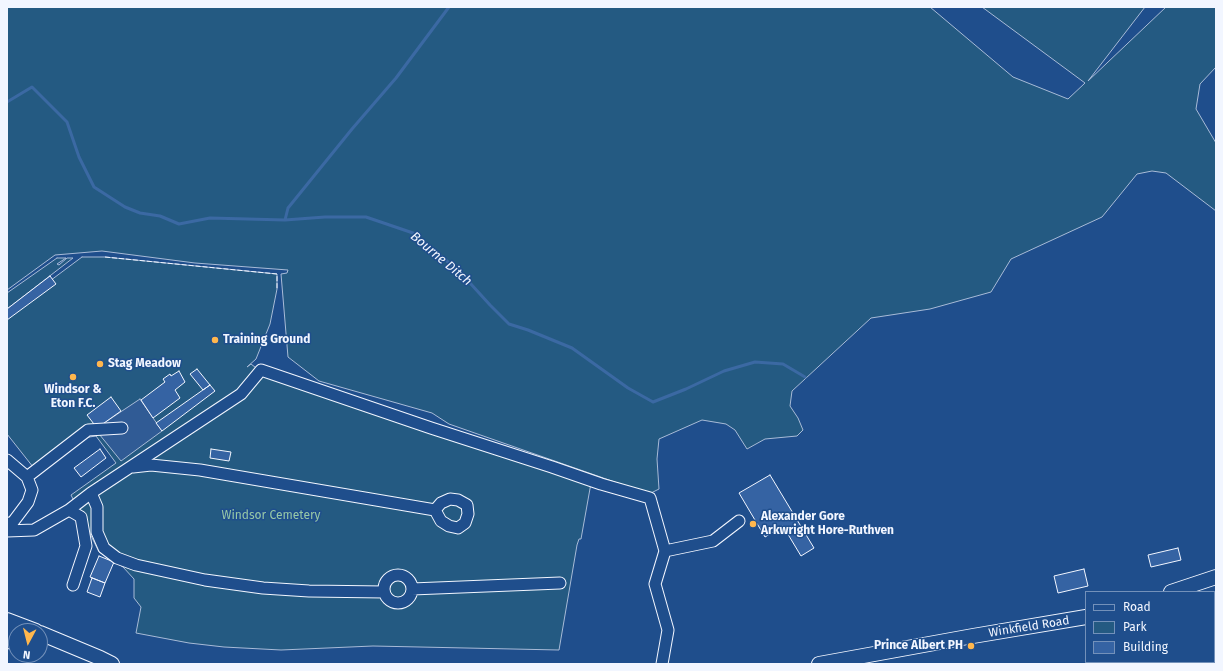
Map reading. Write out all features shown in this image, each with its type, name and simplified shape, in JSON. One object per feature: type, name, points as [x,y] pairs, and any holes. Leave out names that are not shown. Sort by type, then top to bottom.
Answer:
[{"type":"main road","points":[[1174,591],[1216,577]]},
{"type":"main road","name":"Winkfield Road","points":[[820,664],[1085,617]]},
{"type":"main road","points":[[48,636],[112,664]]},
{"type":"street","points":[[7,531],[34,530],[68,510],[91,493],[241,394],[261,370],[601,484],[650,498],[665,550],[655,584],[668,630],[662,664]]},
{"type":"street","points":[[27,477],[88,430],[122,428]]},
{"type":"street","points":[[7,460],[27,477],[32,490],[28,502],[13,522],[7,524]]},
{"type":"street","points":[[130,468],[151,465],[200,470],[435,510]]},
{"type":"street","points":[[91,493],[97,507],[97,532],[104,548],[117,558],[136,565],[205,580],[263,588],[309,591],[384,592]]},
{"type":"street","points":[[68,510],[81,517],[86,546],[73,585]]},
{"type":"street","points":[[665,550],[713,541],[739,521]]},
{"type":"street","points":[[396,576],[401,576],[407,579],[412,589],[408,598],[401,603],[390,601],[384,592],[387,580],[396,576]]},
{"type":"street","points":[[412,589],[560,583]]},
{"type":"green space","points":[[7,7],[930,7],[1013,77],[1068,99],[1085,83],[982,7],[1145,7],[1088,81],[1166,7],[1216,7],[1216,67],[1200,84],[1196,109],[1216,143],[1216,211],[1166,173],[1152,171],[1137,174],[1102,217],[1011,259],[991,292],[930,309],[871,318],[792,391],[790,406],[798,418],[803,430],[797,436],[765,439],[747,449],[735,430],[726,424],[702,420],[659,439],[657,459],[659,489],[649,494],[449,424],[432,413],[319,381],[288,357],[281,274],[287,273],[288,270],[195,263],[102,251],[55,255],[7,290]]},
{"type":"green space","name":"Windsor Cemetery","points":[[82,257],[105,257],[277,274],[277,289],[270,324],[256,359],[247,367],[251,364],[260,371],[591,483],[581,539],[579,539],[577,545],[559,650],[373,646],[281,650],[224,647],[189,643],[136,633],[141,607],[134,598],[134,579],[123,567],[99,552],[71,495],[116,463],[96,436],[83,438],[37,472],[7,434],[7,313]]},
{"type":"green space","points":[[57,258],[66,258],[57,264],[59,265],[67,258],[73,258],[7,309],[7,293]]},
{"type":"shaded area","points":[[140,399],[162,431],[121,461],[95,429]]},
{"type":"building","points":[[50,276],[56,284],[7,320],[7,309]]},
{"type":"building","points":[[197,369],[210,385],[203,390],[190,374]]},
{"type":"building","points":[[179,371],[185,382],[175,390],[180,398],[153,418],[141,400],[165,382],[163,379],[170,374],[171,376]]},
{"type":"building","points":[[210,385],[215,391],[162,431],[156,423]]},
{"type":"building","points":[[111,397],[121,411],[97,428],[87,415]]},
{"type":"building","points":[[100,449],[106,458],[81,477],[74,468]]},
{"type":"building","points":[[211,449],[231,452],[229,461],[210,458]]},
{"type":"building","points":[[770,475],[814,548],[801,556],[783,526],[765,537],[739,493]]},
{"type":"building","points":[[1178,548],[1181,560],[1151,567],[1148,555]]},
{"type":"building","points":[[99,556],[114,562],[105,583],[90,577]]},
{"type":"building","points":[[1084,569],[1088,586],[1058,593],[1054,576]]},
{"type":"building","points":[[92,578],[105,583],[100,597],[87,592]]},
{"type":"waterway","points":[[285,220],[288,208],[352,129],[396,78],[449,7]]},
{"type":"waterway","name":"Bourne Ditch","points":[[7,102],[32,87],[67,122],[79,157],[94,187],[125,207],[140,213],[160,216],[179,224],[210,218],[285,220],[325,217],[366,217],[413,233],[460,272],[509,324],[572,348],[628,388],[653,402],[686,389],[724,371],[755,362],[783,364],[805,377]]},
{"type":"fence","points":[[105,257],[277,274],[277,289]]},
{"type":"place","name":"Training Ground","points":[[215,340]]},
{"type":"place","name":"Stag Meadow","points":[[100,364]]},
{"type":"place","name":"Windsor & Eton F.C.","points":[[73,377]]},
{"type":"place","name":"Alexander Gore Arkwright Hore-Ruthven","points":[[753,524]]},
{"type":"place","name":"Prince Albert PH","points":[[971,646]]}]
